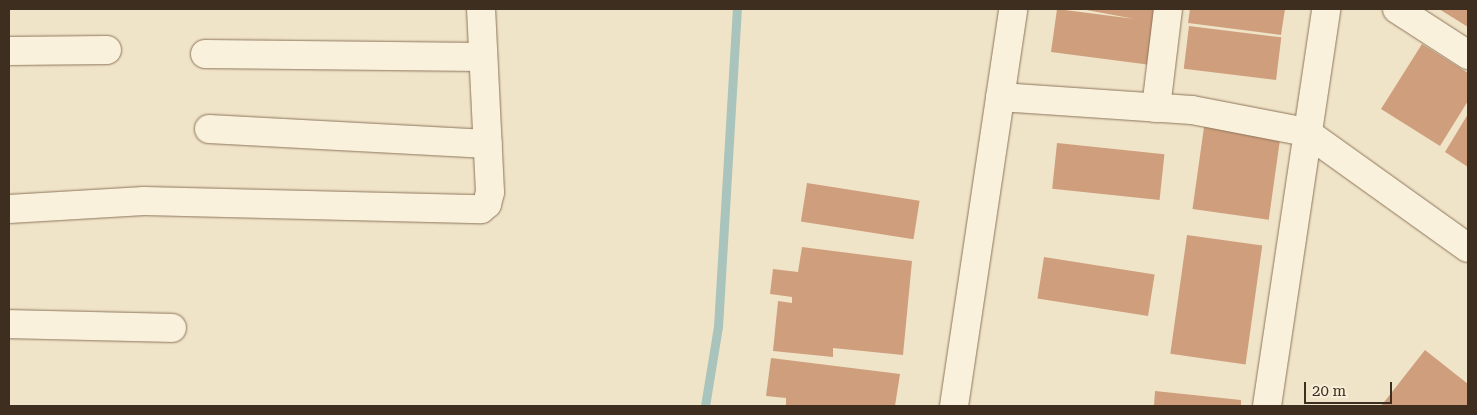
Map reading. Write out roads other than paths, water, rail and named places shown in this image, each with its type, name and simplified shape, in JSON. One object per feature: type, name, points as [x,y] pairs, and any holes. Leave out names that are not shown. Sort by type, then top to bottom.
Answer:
[{"type":"street","points":[[9,209],[144,201],[481,208],[488,204],[490,192],[481,57],[481,9]]},
{"type":"street","points":[[954,406],[1013,9]]},
{"type":"street","points":[[1156,108],[1168,9]]},
{"type":"street","points":[[1267,406],[1306,132],[1326,9]]},
{"type":"street","points":[[1397,9],[1468,55]]},
{"type":"street","points":[[9,51],[107,50]]},
{"type":"street","points":[[204,54],[481,57]]},
{"type":"street","points":[[1000,96],[1192,110],[1306,132],[1468,248]]},
{"type":"street","points":[[209,129],[488,144]]},
{"type":"street","points":[[9,324],[172,328]]},
{"type":"waterway","points":[[705,406],[718,327],[737,9]]}]
